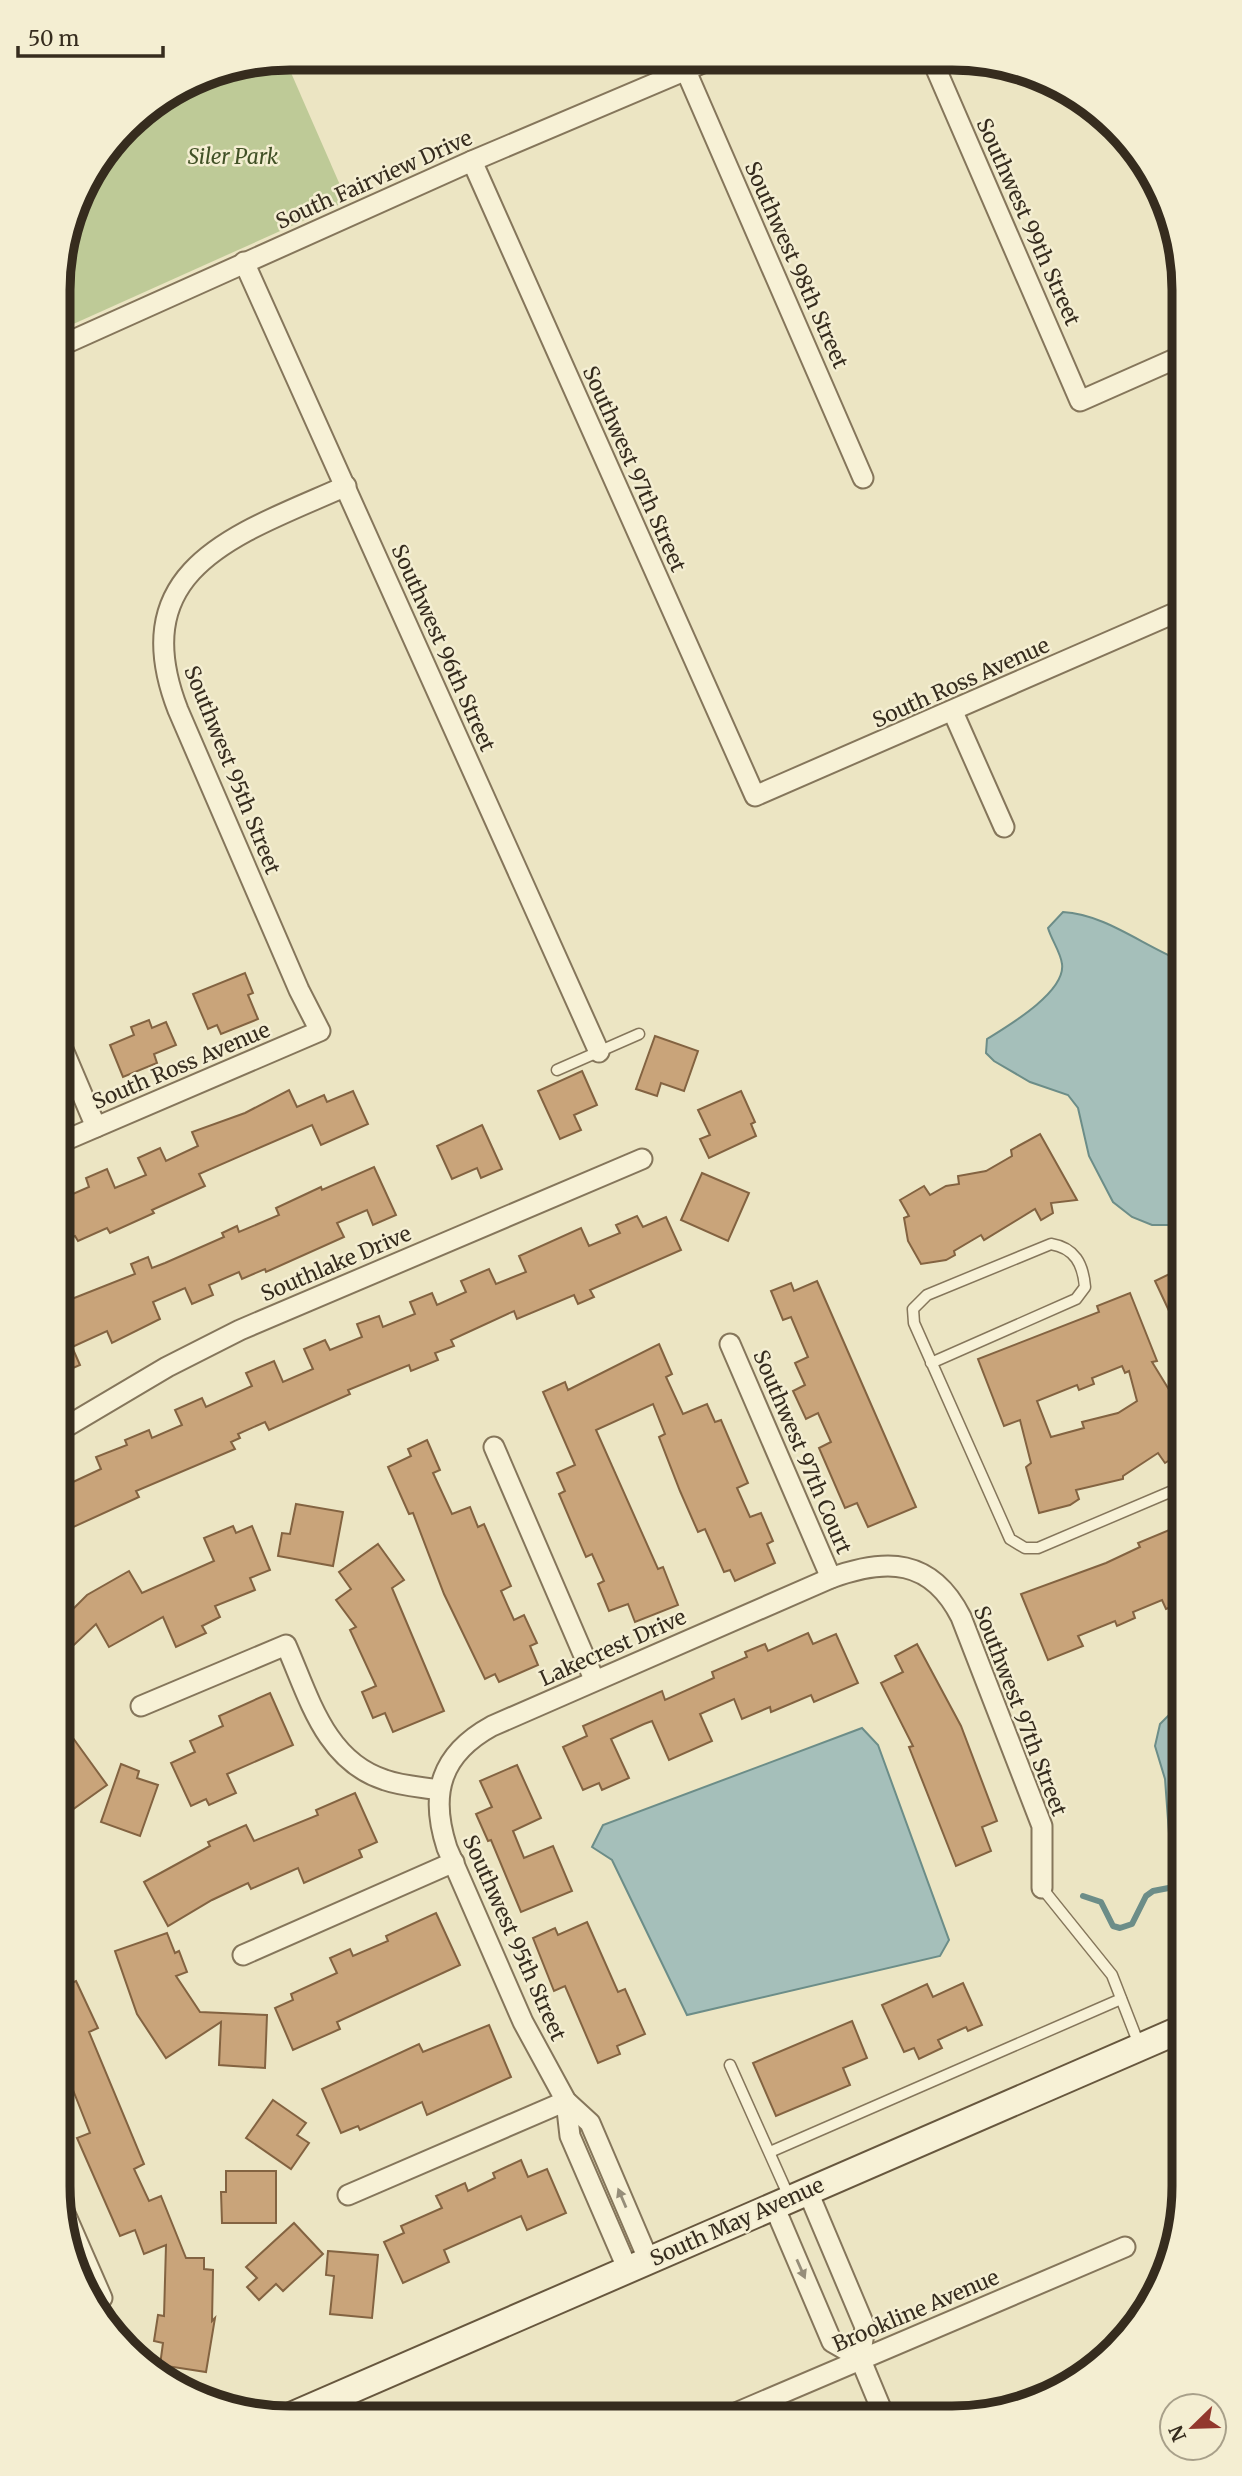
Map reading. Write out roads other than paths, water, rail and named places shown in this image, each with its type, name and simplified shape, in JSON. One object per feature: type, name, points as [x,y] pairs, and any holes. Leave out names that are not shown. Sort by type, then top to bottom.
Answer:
[{"type":"main road","name":"South May Avenue","points":[[313,2406],[1172,2033]]},
{"type":"street","name":"Southwest 99th Street","points":[[936,70],[1080,401],[1172,360]]},
{"type":"street","name":"South Fairview Drive","points":[[70,341],[472,161],[686,71]]},
{"type":"street","name":"Southwest 98th Street","points":[[686,71],[863,478]]},
{"type":"street","name":"Southwest 97th Street","points":[[472,161],[755,796]]},
{"type":"street","name":"Southwest 96th Street","points":[[244,262],[600,1052]]},
{"type":"street","name":"Southwest 95th Street","points":[[320,1031],[299,990],[178,710],[167,675],[163,642],[168,612],[176,596],[191,571],[210,551],[346,486]]},
{"type":"street","name":"South Ross Avenue","points":[[755,796],[1172,614]]},
{"type":"street","points":[[953,712],[1004,827]]},
{"type":"street","name":"South Ross Avenue","points":[[70,1138],[320,1031]]},
{"type":"street","points":[[70,1066],[96,1127]]},
{"type":"street","name":"Southlake Drive","points":[[70,1424],[167,1367],[240,1330],[642,1159]]},
{"type":"street","name":"Southwest 97th Court","points":[[730,1344],[831,1578]]},
{"type":"street","points":[[494,1447],[594,1679]]},
{"type":"street","name":"Southwest 97th Street","points":[[831,1578],[877,1564],[906,1569],[932,1580],[956,1608],[1042,1826],[1042,1888]]},
{"type":"street","name":"Lakecrest Drive","points":[[439,1790],[459,1749],[473,1736],[594,1679],[831,1578]]},
{"type":"street","points":[[141,1706],[286,1645],[322,1727],[335,1747],[351,1762],[386,1781],[439,1790]]},
{"type":"street","name":"Southwest 95th Street","points":[[439,1790],[440,1825],[454,1862],[523,2022],[566,2101],[590,2123],[605,2158],[638,2266]]},
{"type":"street","points":[[243,1955],[454,1862]]},
{"type":"street","name":"Southwest 95th Street","points":[[566,2101],[570,2136],[638,2266]]},
{"type":"street","points":[[348,2195],[566,2101]]},
{"type":"street","points":[[790,2199],[832,2342],[860,2358]]},
{"type":"street","points":[[790,2199],[865,2327],[860,2358],[880,2406]]},
{"type":"street","points":[[79,2244],[102,2298]]},
{"type":"street","name":"Brookline Avenue","points":[[751,2406],[1125,2247]]},
{"type":"lane","points":[[557,1070],[639,1034]]},
{"type":"lane","points":[[931,1363],[1076,1299],[1084,1287],[1084,1273],[1077,1257],[1064,1246],[1051,1244],[927,1295],[914,1308],[914,1323],[931,1363],[1010,1539],[1025,1548],[1038,1548],[1172,1491]]},
{"type":"lane","points":[[1042,1888],[1112,1975],[1140,2047]]},
{"type":"lane","points":[[770,2152],[1121,1999]]},
{"type":"lane","points":[[730,2065],[790,2199]]},
{"type":"lane","points":[[584,2167],[605,2158]]},
{"type":"water","points":[[1063,912],[1079,914],[1109,925],[1172,957],[1172,1225],[1152,1225],[1132,1217],[1113,1202],[1089,1156],[1078,1108],[1068,1095],[1030,1082],[994,1061],[986,1053],[987,1039],[1046,997],[1061,975],[1060,955],[1048,928]]},
{"type":"water","points":[[1172,1712],[1172,1837],[1169,1833],[1165,1779],[1155,1746],[1160,1724]]},
{"type":"water","points":[[862,1728],[878,1745],[949,1940],[940,1956],[687,2015],[612,1860],[592,1847],[603,1825]]},
{"type":"waterway","points":[[1083,1896],[1101,1902],[1113,1926],[1120,1928],[1132,1924],[1146,1896],[1153,1891],[1172,1887]]},
{"type":"park label","name":"Siler Park","points":[[233,157]]}]
